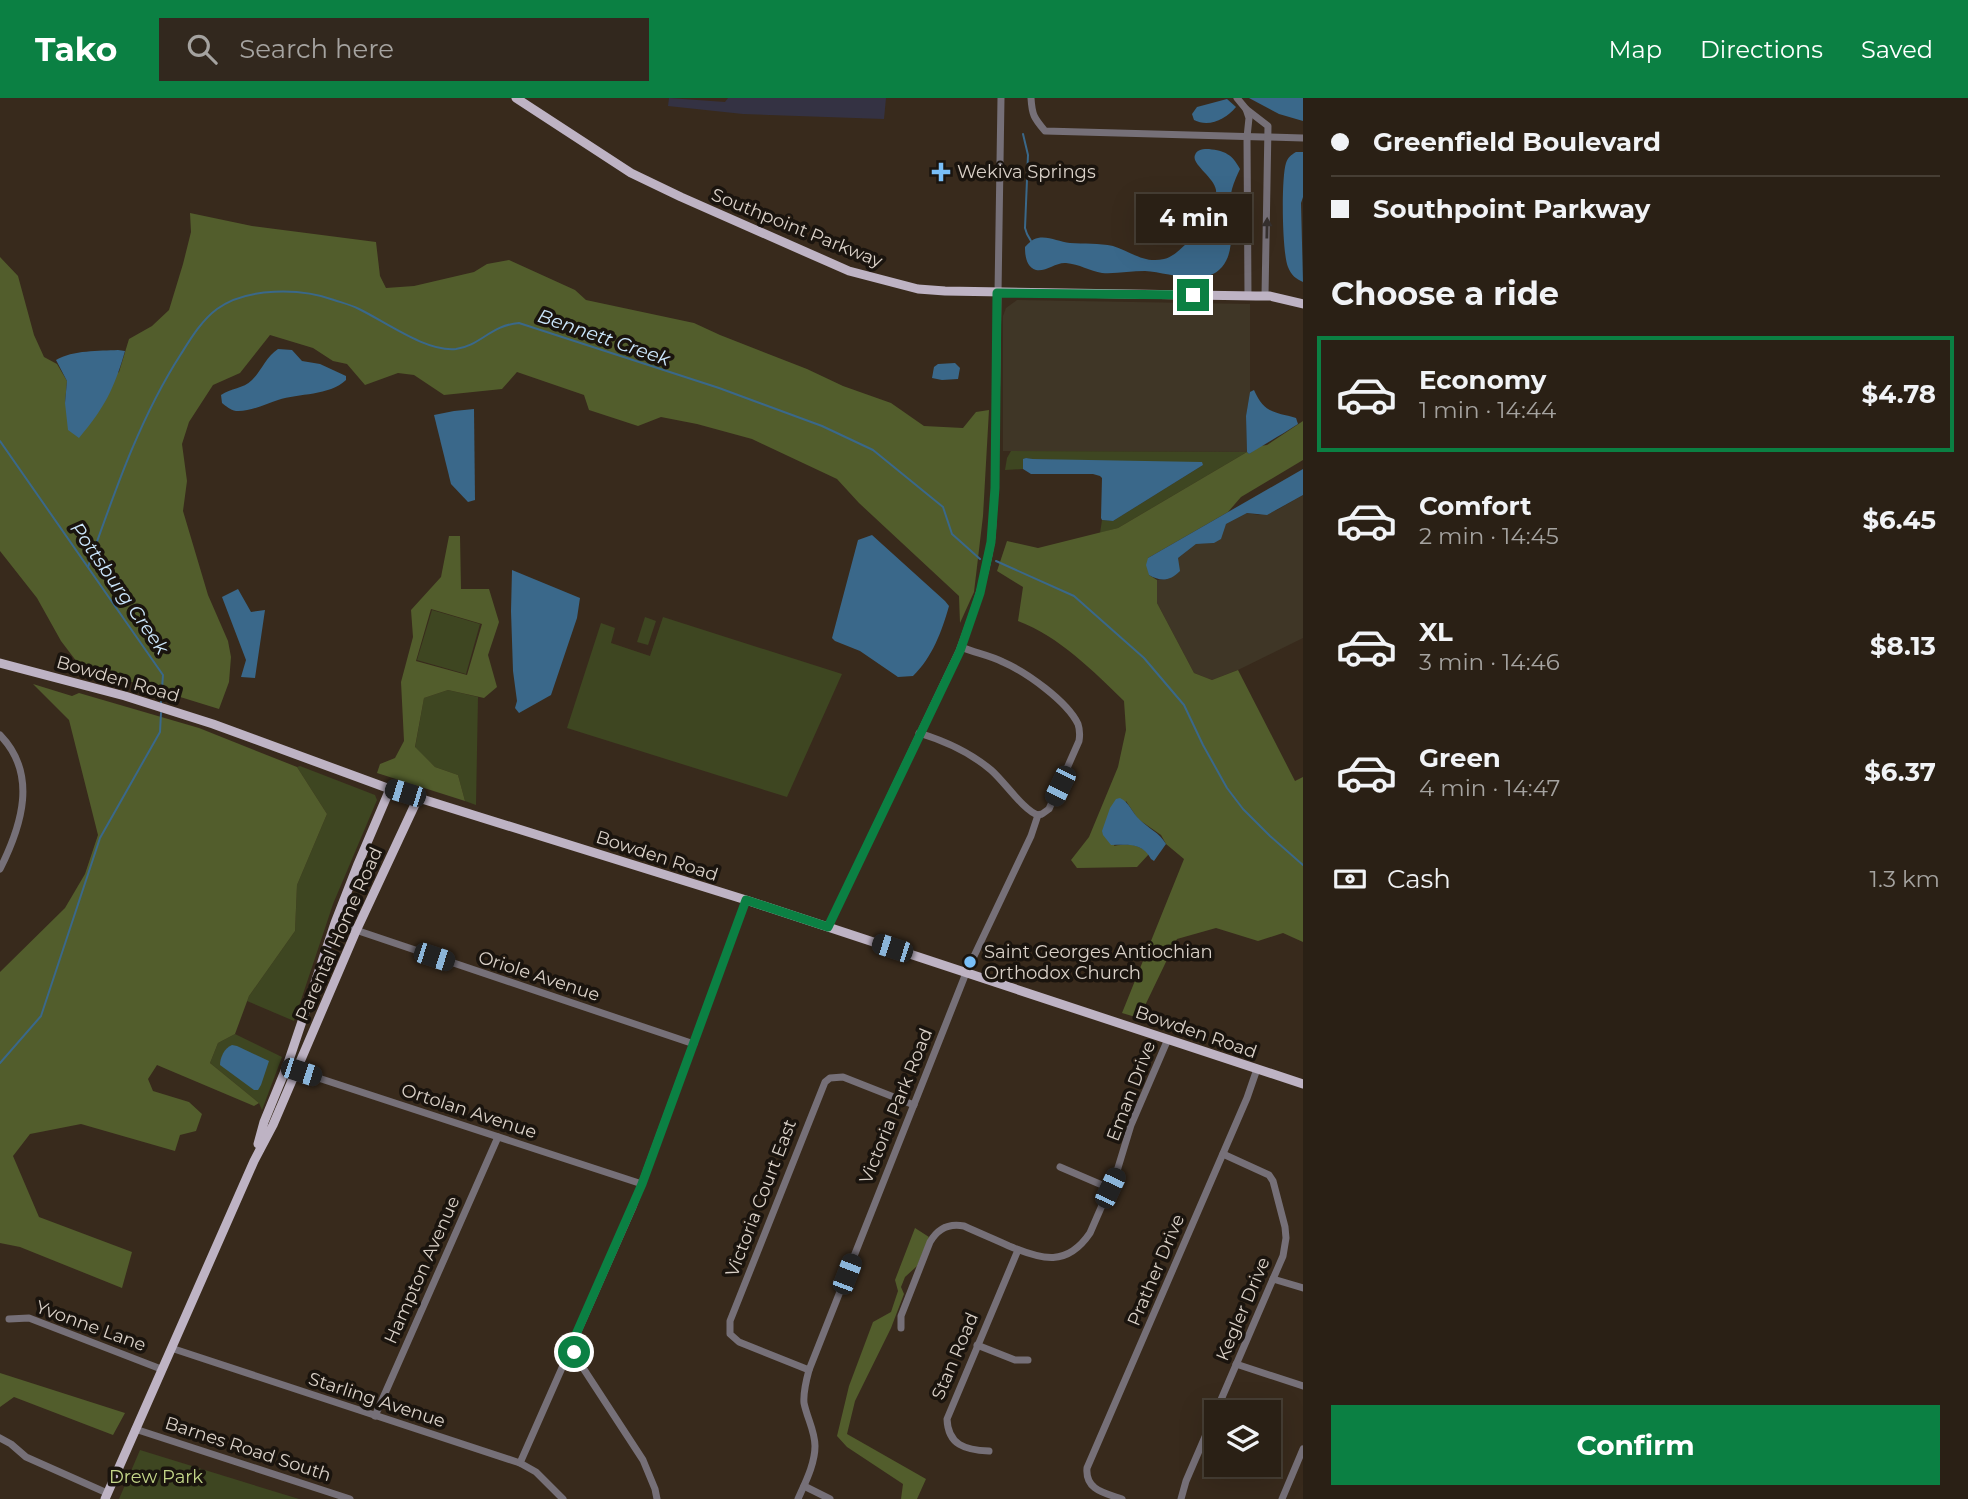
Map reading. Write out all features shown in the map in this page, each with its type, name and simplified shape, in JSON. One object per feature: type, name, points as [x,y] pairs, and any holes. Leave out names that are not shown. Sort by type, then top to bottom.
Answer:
[{"type":"main road","name":"Southpoint Parkway","points":[[516,98],[631,173],[849,271],[918,289],[997,293],[1265,296],[1303,304]]},
{"type":"main road","name":"Bowden Road","points":[[0,663],[125,696],[213,724],[390,789],[746,900],[1303,1084]]},
{"type":"main road","name":"Parental Home Road","points":[[106,1496],[254,1161],[273,1125],[291,1068],[297,1037],[335,923],[390,789]]},
{"type":"main road","name":"Parental Home Road","points":[[291,1068],[308,1041],[418,798]]},
{"type":"street","points":[[828,927],[961,647],[980,593],[991,542],[996,442],[1001,98]]},
{"type":"street","points":[[1031,98],[1032,113],[1045,131],[1303,138]]},
{"type":"street","points":[[1237,98],[1246,109],[1268,126],[1265,296]]},
{"type":"street","points":[[1246,109],[1249,118],[1248,296]]},
{"type":"street","name":"Victoria Park Road","points":[[798,1499],[815,1448],[812,1427],[804,1405],[809,1370],[966,973],[1031,836],[1038,815],[1049,809],[1079,741],[1080,729],[1077,722],[1048,691],[1004,662],[961,647]]},
{"type":"street","points":[[919,733],[944,742],[983,764],[1010,788],[1026,809],[1038,815]]},
{"type":"street","points":[[0,735],[20,764],[24,787],[22,810],[0,869]]},
{"type":"street","points":[[520,1463],[642,1184],[746,900]]},
{"type":"street","name":"Oriole Avenue","points":[[335,923],[694,1044]]},
{"type":"street","points":[[297,1037],[308,1041]]},
{"type":"street","name":"Eman Drive","points":[[901,1328],[901,1316],[925,1254],[933,1237],[943,1228],[957,1224],[964,1226],[1018,1250],[1048,1259],[1057,1258],[1079,1247],[1090,1233],[1110,1188],[1131,1125],[1168,1039]]},
{"type":"street","name":"Ortolan Avenue","points":[[291,1068],[642,1184]]},
{"type":"street","name":"Prather Drive","points":[[1122,1499],[1100,1492],[1089,1483],[1087,1468],[1257,1069]]},
{"type":"street","name":"Victoria Court East","points":[[809,1370],[734,1339],[729,1329],[730,1321],[745,1282],[825,1082],[830,1078],[843,1077],[914,1105]]},
{"type":"street","name":"Hampton Avenue","points":[[375,1416],[498,1137]]},
{"type":"street","name":"Kegler Drive","points":[[1181,1499],[1186,1481],[1283,1256],[1286,1238],[1273,1181],[1269,1175],[1223,1154]]},
{"type":"street","points":[[1060,1167],[1110,1188]]},
{"type":"street","name":"Stan Road","points":[[989,1451],[974,1451],[963,1447],[949,1435],[949,1411],[1018,1250]]},
{"type":"street","points":[[1273,1279],[1303,1288]]},
{"type":"street","name":"Yvonne Lane","points":[[9,1320],[29,1318],[161,1369]]},
{"type":"street","points":[[977,1345],[1014,1360],[1028,1360]]},
{"type":"street","name":"Starling Avenue","points":[[171,1348],[520,1463],[536,1472],[563,1499]]},
{"type":"street","points":[[570,1348],[643,1460],[656,1489],[657,1499]]},
{"type":"street","points":[[1236,1364],[1303,1385]]},
{"type":"street","name":"Barnes Road South","points":[[135,1429],[350,1499]]},
{"type":"street","points":[[0,1438],[26,1458],[106,1496]]},
{"type":"street","points":[[1282,1499],[1303,1449]]},
{"type":"street","points":[[804,1486],[830,1499]]},
{"type":"shaded area","points":[[669,98],[725,102],[728,98],[886,98],[884,119],[743,114],[668,106]]},
{"type":"shaded area","points":[[1017,300],[1250,304],[1247,452],[1003,451],[1003,316],[1006,308]]},
{"type":"shaded area","points":[[1303,495],[1303,638],[1212,680],[1194,673],[1157,603],[1157,580],[1166,580],[1178,564],[1178,558],[1196,544],[1214,543],[1226,524],[1247,513],[1259,515],[1277,510]]},
{"type":"green space","points":[[190,213],[252,226],[376,242],[380,276],[386,288],[414,286],[474,272],[487,264],[509,260],[575,290],[586,300],[694,323],[843,386],[891,403],[924,426],[963,428],[976,412],[989,410],[983,516],[974,592],[960,623],[959,596],[837,479],[752,439],[661,417],[638,426],[589,410],[584,395],[517,372],[502,389],[444,395],[414,375],[398,373],[365,385],[347,364],[333,361],[313,348],[270,335],[240,373],[213,385],[189,422],[182,444],[187,481],[183,511],[208,595],[228,641],[231,657],[229,682],[219,709],[80,666],[61,641],[37,598],[0,551],[0,257],[18,276],[34,335],[44,357],[57,364],[67,381],[65,403],[119,372],[129,339],[152,326],[169,310],[191,232]]},
{"type":"green space","points":[[1303,421],[1303,460],[1241,497],[1228,512],[1148,558],[1149,575],[1157,580],[1157,603],[1194,673],[1212,680],[1238,670],[1295,781],[1303,777],[1303,942],[1283,933],[1258,941],[1216,928],[1177,939],[1139,1018],[1122,1013],[1184,859],[1166,844],[1161,835],[1138,819],[1126,801],[1114,846],[1133,845],[1149,854],[1137,867],[1077,868],[1071,860],[1089,837],[1118,767],[1126,730],[1124,701],[1062,645],[1018,621],[1023,587],[997,571],[1007,541],[1038,548],[1118,528],[1247,452],[1249,454],[1260,446],[1267,445]]},
{"type":"green space","points":[[1011,451],[1247,452],[1118,528],[1100,533],[1102,520],[1113,521],[1203,465],[1026,458],[1023,460],[1023,469],[1005,470]]},
{"type":"green space","points":[[449,536],[460,536],[461,589],[489,589],[499,622],[488,655],[497,687],[484,698],[448,690],[424,698],[415,747],[435,767],[458,775],[465,801],[377,773],[380,764],[395,758],[404,741],[401,682],[413,637],[411,610],[441,577]],"holes":[[[431,609],[482,624],[467,675],[416,661]]]},
{"type":"green space","points":[[432,610],[480,624],[466,674],[417,660]]},
{"type":"green space","points":[[645,617],[656,621],[648,645],[637,642]]},
{"type":"green space","points":[[663,617],[842,674],[787,797],[567,728],[601,623],[615,628],[611,643],[650,656]]},
{"type":"green space","points":[[33,684],[72,696],[79,693],[199,728],[297,767],[327,814],[297,885],[295,931],[249,996],[235,1034],[218,1043],[210,1063],[259,1103],[254,1106],[157,1065],[148,1079],[153,1091],[189,1102],[202,1114],[196,1131],[180,1135],[175,1151],[81,1124],[30,1134],[13,1156],[39,1217],[132,1252],[122,1288],[20,1247],[0,1243],[0,972],[65,908],[85,874],[98,835],[69,720]]},
{"type":"green space","points":[[448,690],[478,697],[476,805],[465,801],[458,775],[435,767],[415,748],[424,698]]},
{"type":"green space","points":[[297,767],[375,795],[377,800],[333,904],[294,1021],[247,1001],[295,931],[297,885],[327,814]]},
{"type":"green space","points":[[235,1034],[282,1057],[262,1110],[259,1103],[210,1063],[218,1043]]},
{"type":"green space","points":[[915,1228],[929,1237],[917,1266],[905,1277],[901,1287],[904,1294],[891,1328],[855,1401],[847,1434],[926,1479],[917,1499],[901,1499],[903,1484],[847,1447],[837,1436],[849,1386],[873,1322],[891,1312],[898,1291],[895,1280]]},
{"type":"green space","points":[[0,1373],[125,1413],[113,1435],[14,1397],[0,1407]]},
{"type":"green space","name":"Drew Park","points":[[140,1450],[299,1499],[119,1499]]},
{"type":"water","points":[[1249,98],[1303,98],[1303,121],[1279,114]]},
{"type":"water","points":[[1227,99],[1236,107],[1227,115],[1211,123],[1194,120],[1192,114],[1197,107]]},
{"type":"water","points":[[1209,149],[1228,154],[1240,169],[1231,198],[1230,250],[1222,267],[1214,273],[1196,278],[1145,271],[1102,273],[1066,263],[1036,270],[1028,264],[1025,247],[1034,239],[1042,238],[1113,246],[1150,260],[1173,255],[1203,227],[1215,207],[1214,185],[1195,159],[1197,152]]},
{"type":"water","points":[[1296,152],[1303,152],[1303,282],[1294,276],[1288,267],[1283,232],[1284,171],[1288,159]]},
{"type":"water","points":[[278,349],[292,350],[302,361],[320,364],[346,376],[346,380],[323,392],[286,398],[247,410],[234,410],[222,403],[221,395],[248,383]]},
{"type":"water","points":[[125,351],[117,376],[96,417],[79,438],[68,430],[65,403],[67,381],[56,360],[78,353]]},
{"type":"water","points":[[955,363],[960,368],[958,379],[932,378],[934,367],[938,364]]},
{"type":"water","points":[[1254,390],[1266,407],[1276,413],[1296,418],[1298,424],[1249,454],[1246,416],[1250,392]]},
{"type":"water","points":[[474,409],[475,500],[468,502],[451,484],[434,415]]},
{"type":"water","points":[[1023,459],[1202,462],[1203,465],[1113,521],[1101,518],[1100,476],[1031,474],[1023,469]]},
{"type":"water","points":[[1303,469],[1303,495],[1267,515],[1247,513],[1226,524],[1221,539],[1214,543],[1196,544],[1178,558],[1180,571],[1173,577],[1158,579],[1149,575],[1146,565],[1148,558]]},
{"type":"water","points":[[872,535],[949,606],[936,644],[913,676],[898,677],[860,651],[832,638],[858,540]]},
{"type":"water","points":[[512,570],[580,598],[577,618],[551,695],[519,713],[515,708],[517,701],[513,671]]},
{"type":"water","points":[[238,589],[251,612],[265,610],[255,678],[241,677],[246,660],[222,597]]},
{"type":"water","points":[[1120,798],[1166,844],[1154,861],[1139,847],[1111,845],[1103,835],[1110,808],[1116,799]]},
{"type":"water","points":[[232,1045],[269,1061],[258,1090],[254,1090],[220,1065],[223,1054]]},
{"type":"waterway","points":[[1023,134],[1028,155],[1025,228],[1031,241]]},
{"type":"waterway","name":"Bennett Creek","points":[[88,567],[152,404],[193,336],[212,313],[229,302],[259,293],[274,292],[306,293],[347,304],[406,335],[444,349],[464,347],[501,327],[519,323],[719,388],[822,426],[873,450],[943,507],[952,534],[980,559]]},
{"type":"waterway","name":"Pottsburg Creek","points":[[0,441],[163,675],[161,703]]},
{"type":"waterway","name":"Bennett Creek","points":[[996,561],[1074,596],[1144,658],[1184,705],[1227,788],[1243,809],[1303,865]]},
{"type":"waterway","name":"Pottsburg Creek","points":[[0,1063],[41,1016],[100,838],[160,732],[161,713]]},
{"type":"place","name":"Wekiva Springs","points":[[941,172]]},
{"type":"place","name":"Saint Georges Antiochian Orthodox Church","points":[[970,962]]},
{"type":"route","points":[[574,1352],[570,1348],[642,1184],[746,900],[828,927],[960,651],[980,593],[991,542],[995,488],[997,293],[1193,295]]}]
